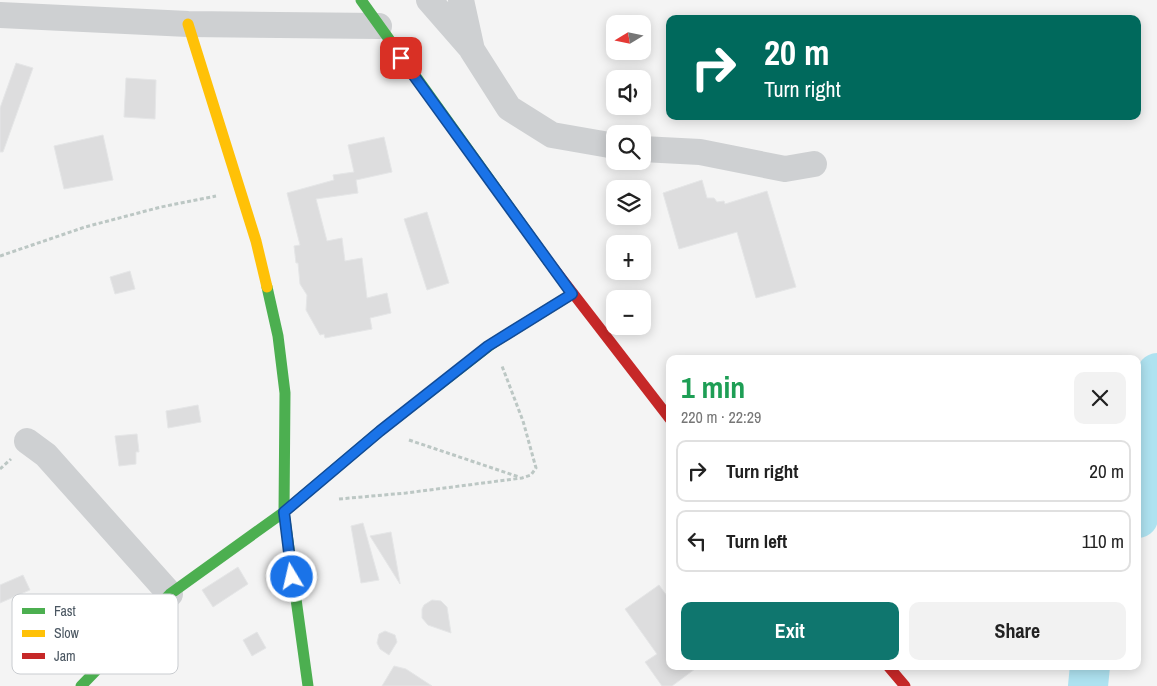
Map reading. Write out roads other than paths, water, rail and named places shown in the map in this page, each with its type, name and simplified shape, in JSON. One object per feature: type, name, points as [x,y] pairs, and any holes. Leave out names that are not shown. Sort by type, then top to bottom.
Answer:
[{"type":"street","points":[[361,0],[572,294],[666,414]]},
{"type":"street","points":[[430,0],[472,50],[509,108],[552,135],[606,144]]},
{"type":"street","points":[[461,0],[472,50]]},
{"type":"street","points":[[0,15],[188,24],[379,26]]},
{"type":"street","points":[[188,24],[240,195],[256,241],[278,336],[285,393],[284,512],[308,686]]},
{"type":"street","points":[[651,149],[700,152],[785,169],[814,164]]},
{"type":"street","points":[[27,442],[46,455],[170,594],[284,512],[380,431],[488,346],[572,294]]},
{"type":"street","points":[[891,670],[905,686]]},
{"type":"street","points":[[81,686],[93,674]]},
{"type":"waterway","points":[[1141,495],[1157,373]]},
{"type":"waterway","points":[[1088,686],[1090,670]]}]
